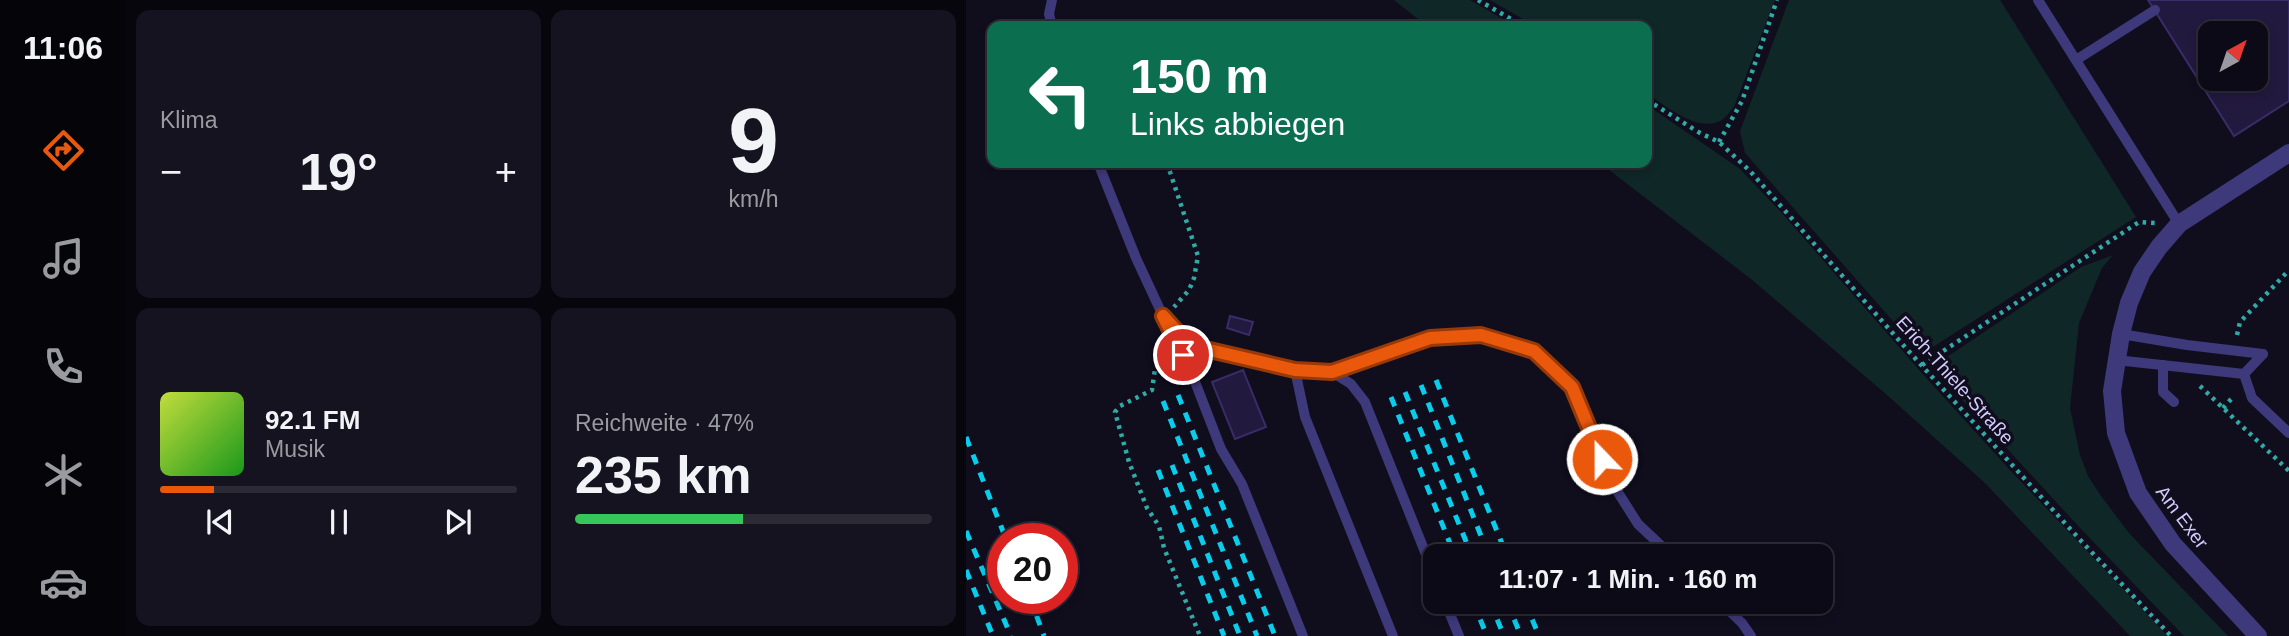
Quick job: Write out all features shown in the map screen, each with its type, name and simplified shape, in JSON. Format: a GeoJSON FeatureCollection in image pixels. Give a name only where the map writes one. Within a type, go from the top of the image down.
{"type":"FeatureCollection","features":[{"type":"Feature","properties":{"kind":"street","name":"Am Exer"},"geometry":{"type":"LineString","coordinates":[[2258,636],[2172,544],[2138,493],[2116,433],[2112,391],[2129,303],[2142,272],[2159,247],[2179,224],[2289,153]]}},
{"type":"Feature","properties":{"kind":"lane"},"geometry":{"type":"LineString","coordinates":[[1051,21],[1049,14],[1052,0]]}},
{"type":"Feature","properties":{"kind":"lane"},"geometry":{"type":"LineString","coordinates":[[2038,0],[2179,224]]}},
{"type":"Feature","properties":{"kind":"lane"},"geometry":{"type":"LineString","coordinates":[[2076,60],[2155,10]]}},
{"type":"Feature","properties":{"kind":"lane"},"geometry":{"type":"LineString","coordinates":[[1100,168],[1136,258],[1183,355],[1221,449],[1242,484],[1303,636]]}},
{"type":"Feature","properties":{"kind":"lane"},"geometry":{"type":"LineString","coordinates":[[1163,316],[1181,336],[1201,348],[1295,370],[1332,372],[1430,338],[1481,335],[1534,351],[1572,387],[1612,483],[1638,524],[1659,544]]}},
{"type":"Feature","properties":{"kind":"lane"},"geometry":{"type":"LineString","coordinates":[[2121,334],[2263,354],[2244,374]]}},
{"type":"Feature","properties":{"kind":"lane"},"geometry":{"type":"LineString","coordinates":[[2116,360],[2244,374]]}},
{"type":"Feature","properties":{"kind":"lane"},"geometry":{"type":"LineString","coordinates":[[2163,365],[2163,392],[2174,402]]}},
{"type":"Feature","properties":{"kind":"lane"},"geometry":{"type":"LineString","coordinates":[[1295,370],[1305,417],[1393,636]]}},
{"type":"Feature","properties":{"kind":"lane"},"geometry":{"type":"LineString","coordinates":[[1332,372],[1351,384],[1365,402],[1423,547]]}},
{"type":"Feature","properties":{"kind":"lane"},"geometry":{"type":"LineString","coordinates":[[2244,374],[2252,398],[2289,433]]}},
{"type":"Feature","properties":{"kind":"lane"},"geometry":{"type":"LineString","coordinates":[[1450,614],[1459,636]]}},
{"type":"Feature","properties":{"kind":"lane"},"geometry":{"type":"LineString","coordinates":[[1733,614],[1751,636]]}},
{"type":"Feature","properties":{"kind":"path"},"geometry":{"type":"LineString","coordinates":[[1478,0],[1514,21]]}},
{"type":"Feature","properties":{"kind":"path"},"geometry":{"type":"LineString","coordinates":[[1719,142],[1742,101],[1777,0]]}},
{"type":"Feature","properties":{"kind":"path","name":"Erich-Thiele-Straße"},"geometry":{"type":"LineString","coordinates":[[1652,103],[1719,142],[1751,171],[1922,365],[2171,636]]}},
{"type":"Feature","properties":{"kind":"path"},"geometry":{"type":"LineString","coordinates":[[1163,316],[1179,303],[1189,290],[1198,256],[1169,168]]}},
{"type":"Feature","properties":{"kind":"path"},"geometry":{"type":"LineString","coordinates":[[1922,365],[2139,222],[2179,224]]}},
{"type":"Feature","properties":{"kind":"path"},"geometry":{"type":"LineString","coordinates":[[2235,343],[2240,322],[2289,271]]}},
{"type":"Feature","properties":{"kind":"path"},"geometry":{"type":"LineString","coordinates":[[1183,355],[1155,369],[1152,390],[1120,406],[1115,412],[1129,462],[1147,508],[1159,526],[1164,548],[1200,636]]}},
{"type":"Feature","properties":{"kind":"path"},"geometry":{"type":"LineString","coordinates":[[2200,386],[2289,471]]}},
{"type":"Feature","properties":{"kind":"path"},"geometry":{"type":"LineString","coordinates":[[2223,408],[2233,397]]}},
{"type":"Feature","properties":{"kind":"green space"},"geometry":{"type":"Polygon","coordinates":[[[1394,0],[1470,0],[1506,21],[1421,21],[1394,0]]]}},
{"type":"Feature","properties":{"kind":"green space"},"geometry":{"type":"Polygon","coordinates":[[[1490,0],[1775,0],[1734,107],[1722,120],[1703,124],[1683,117],[1652,97],[1652,21],[1526,21],[1490,0]]]}},
{"type":"Feature","properties":{"kind":"green space"},"geometry":{"type":"Polygon","coordinates":[[[1789,0],[2000,0],[2136,217],[1922,354],[1745,153],[1740,131],[1789,0]]]}},
{"type":"Feature","properties":{"kind":"green space"},"geometry":{"type":"Polygon","coordinates":[[[1652,108],[1740,169],[2009,469],[2168,636],[2130,636],[1986,484],[1751,279],[1607,168],[1652,168],[1652,108]]]}},
{"type":"Feature","properties":{"kind":"green space"},"geometry":{"type":"Polygon","coordinates":[[[2113,255],[2102,268],[2079,323],[2070,408],[2080,455],[2088,476],[2129,533],[2228,636],[2184,636],[1932,367],[2081,267],[2113,255]]]}},
{"type":"Feature","properties":{"kind":"building"},"geometry":{"type":"Polygon","coordinates":[[[2148,0],[2289,0],[2289,101],[2234,136],[2206,91],[2268,91],[2268,21],[2198,21],[2198,79],[2148,0]]]}},
{"type":"Feature","properties":{"kind":"building"},"geometry":{"type":"Polygon","coordinates":[[[1230,316],[1253,322],[1249,335],[1227,328],[1230,316]]]}},
{"type":"Feature","properties":{"kind":"building"},"geometry":{"type":"Polygon","coordinates":[[[1243,370],[1266,427],[1235,439],[1212,382],[1243,370]]]}},
{"type":"Feature","properties":{"kind":"railway"},"geometry":{"type":"LineString","coordinates":[[1436,380],[1502,544]]}},
{"type":"Feature","properties":{"kind":"railway"},"geometry":{"type":"LineString","coordinates":[[1421,385],[1484,544]]}},
{"type":"Feature","properties":{"kind":"railway"},"geometry":{"type":"LineString","coordinates":[[1405,392],[1467,544]]}},
{"type":"Feature","properties":{"kind":"railway"},"geometry":{"type":"LineString","coordinates":[[1178,395],[1275,636]]}},
{"type":"Feature","properties":{"kind":"railway"},"geometry":{"type":"LineString","coordinates":[[1391,397],[1450,544]]}},
{"type":"Feature","properties":{"kind":"railway"},"geometry":{"type":"LineString","coordinates":[[1163,401],[1257,636]]}},
{"type":"Feature","properties":{"kind":"railway"},"geometry":{"type":"LineString","coordinates":[[966,437],[1000,523]]}},
{"type":"Feature","properties":{"kind":"railway"},"geometry":{"type":"LineString","coordinates":[[1172,465],[1240,636]]}},
{"type":"Feature","properties":{"kind":"railway"},"geometry":{"type":"LineString","coordinates":[[1158,470],[1224,636]]}},
{"type":"Feature","properties":{"kind":"railway"},"geometry":{"type":"LineString","coordinates":[[966,531],[1011,636]]}},
{"type":"Feature","properties":{"kind":"railway"},"geometry":{"type":"LineString","coordinates":[[966,570],[993,636]]}},
{"type":"Feature","properties":{"kind":"railway"},"geometry":{"type":"LineString","coordinates":[[1036,614],[1044,636]]}},
{"type":"Feature","properties":{"kind":"railway"},"geometry":{"type":"LineString","coordinates":[[1478,614],[1487,636]]}},
{"type":"Feature","properties":{"kind":"railway"},"geometry":{"type":"LineString","coordinates":[[1495,614],[1504,636]]}},
{"type":"Feature","properties":{"kind":"railway"},"geometry":{"type":"LineString","coordinates":[[1512,614],[1521,636]]}},
{"type":"Feature","properties":{"kind":"railway"},"geometry":{"type":"LineString","coordinates":[[1530,614],[1539,636]]}},
{"type":"Feature","properties":{"kind":"route"},"geometry":{"type":"LineString","coordinates":[[1183,355],[1163,316],[1181,336],[1201,348],[1295,370],[1332,372],[1430,338],[1481,335],[1534,351],[1572,387],[1602,459]]}}]}
